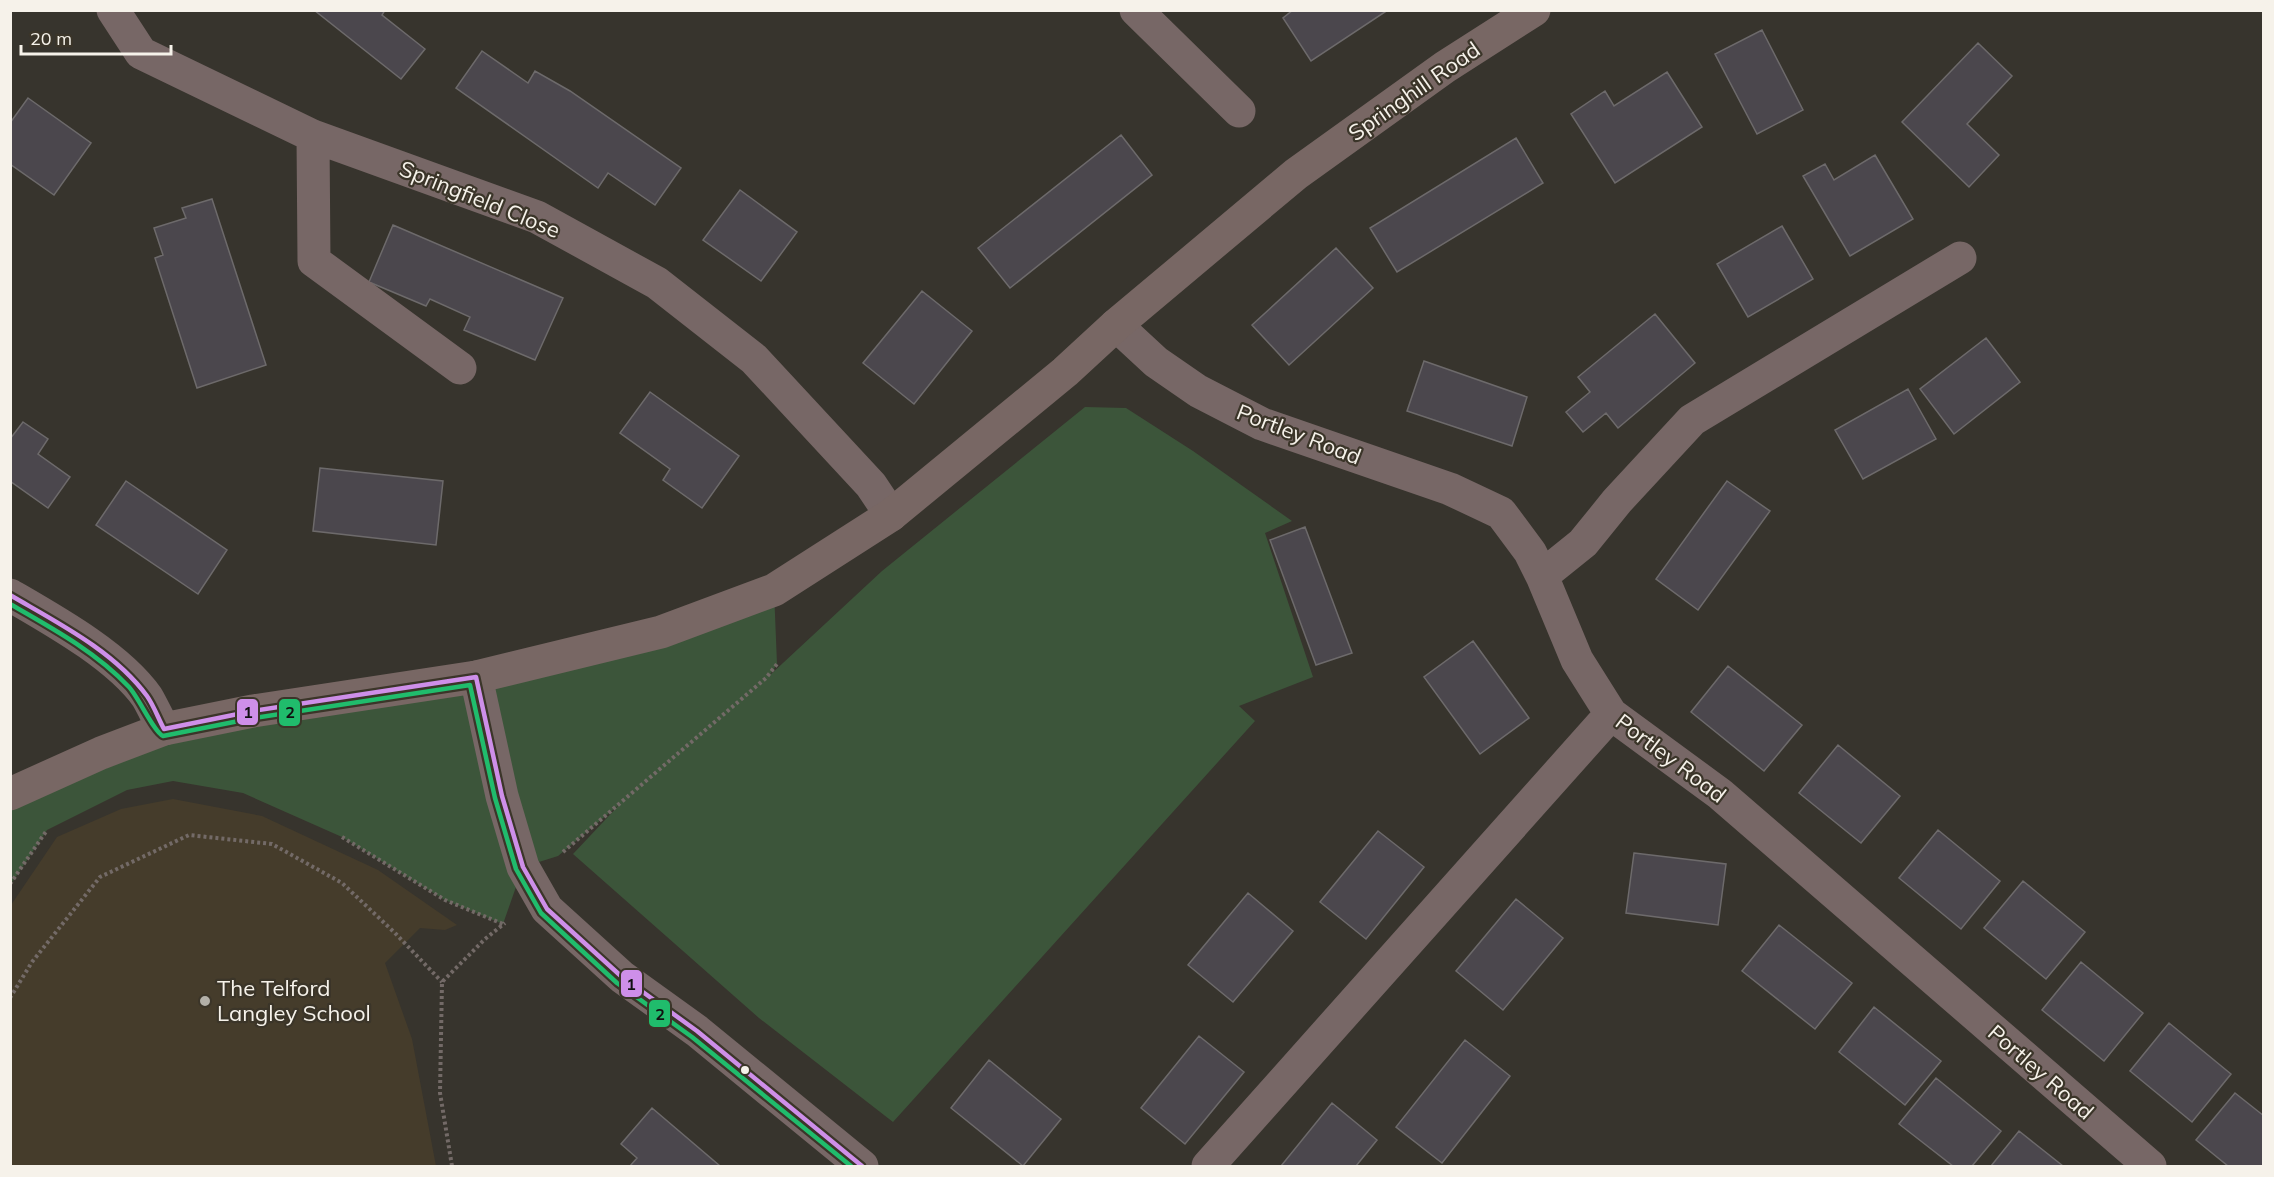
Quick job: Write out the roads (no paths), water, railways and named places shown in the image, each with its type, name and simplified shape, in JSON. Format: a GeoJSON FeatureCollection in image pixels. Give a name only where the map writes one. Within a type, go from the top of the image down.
{"type":"FeatureCollection","features":[{"type":"Feature","properties":{"kind":"main road","name":"Springhill Road"},"geometry":{"type":"LineString","coordinates":[[10,794],[100,753],[164,729],[253,711],[476,677],[661,632],[774,590],[891,515],[1065,372],[1116,325],[1296,174],[1445,67],[1534,10]]}},
{"type":"Feature","properties":{"kind":"street","name":"Springfield Close"},"geometry":{"type":"LineString","coordinates":[[113,10],[141,53],[313,136],[537,217],[657,283],[754,359],[870,485],[891,515]]}},
{"type":"Feature","properties":{"kind":"street"},"geometry":{"type":"LineString","coordinates":[[1136,10],[1239,111]]}},
{"type":"Feature","properties":{"kind":"street"},"geometry":{"type":"LineString","coordinates":[[313,136],[314,261],[460,368]]}},
{"type":"Feature","properties":{"kind":"street"},"geometry":{"type":"LineString","coordinates":[[1542,576],[1583,543],[1617,501],[1692,420],[1960,258]]}},
{"type":"Feature","properties":{"kind":"street","name":"Portley Road"},"geometry":{"type":"LineString","coordinates":[[1116,325],[1156,362],[1198,391],[1262,424],[1450,489],[1501,513],[1530,552],[1577,660],[1611,714],[1719,794],[2150,1167]]}},
{"type":"Feature","properties":{"kind":"street"},"geometry":{"type":"LineString","coordinates":[[10,595],[71,631],[118,668],[146,696],[164,729]]}},
{"type":"Feature","properties":{"kind":"street"},"geometry":{"type":"LineString","coordinates":[[476,677],[502,796],[524,867],[547,909],[622,977],[697,1031],[862,1167]]}},
{"type":"Feature","properties":{"kind":"street"},"geometry":{"type":"LineString","coordinates":[[1208,1167],[1611,714]]}},
{"type":"Feature","properties":{"kind":"place","name":"The Telford Langley School"},"geometry":{"type":"Point","coordinates":[205,1001]}}]}
